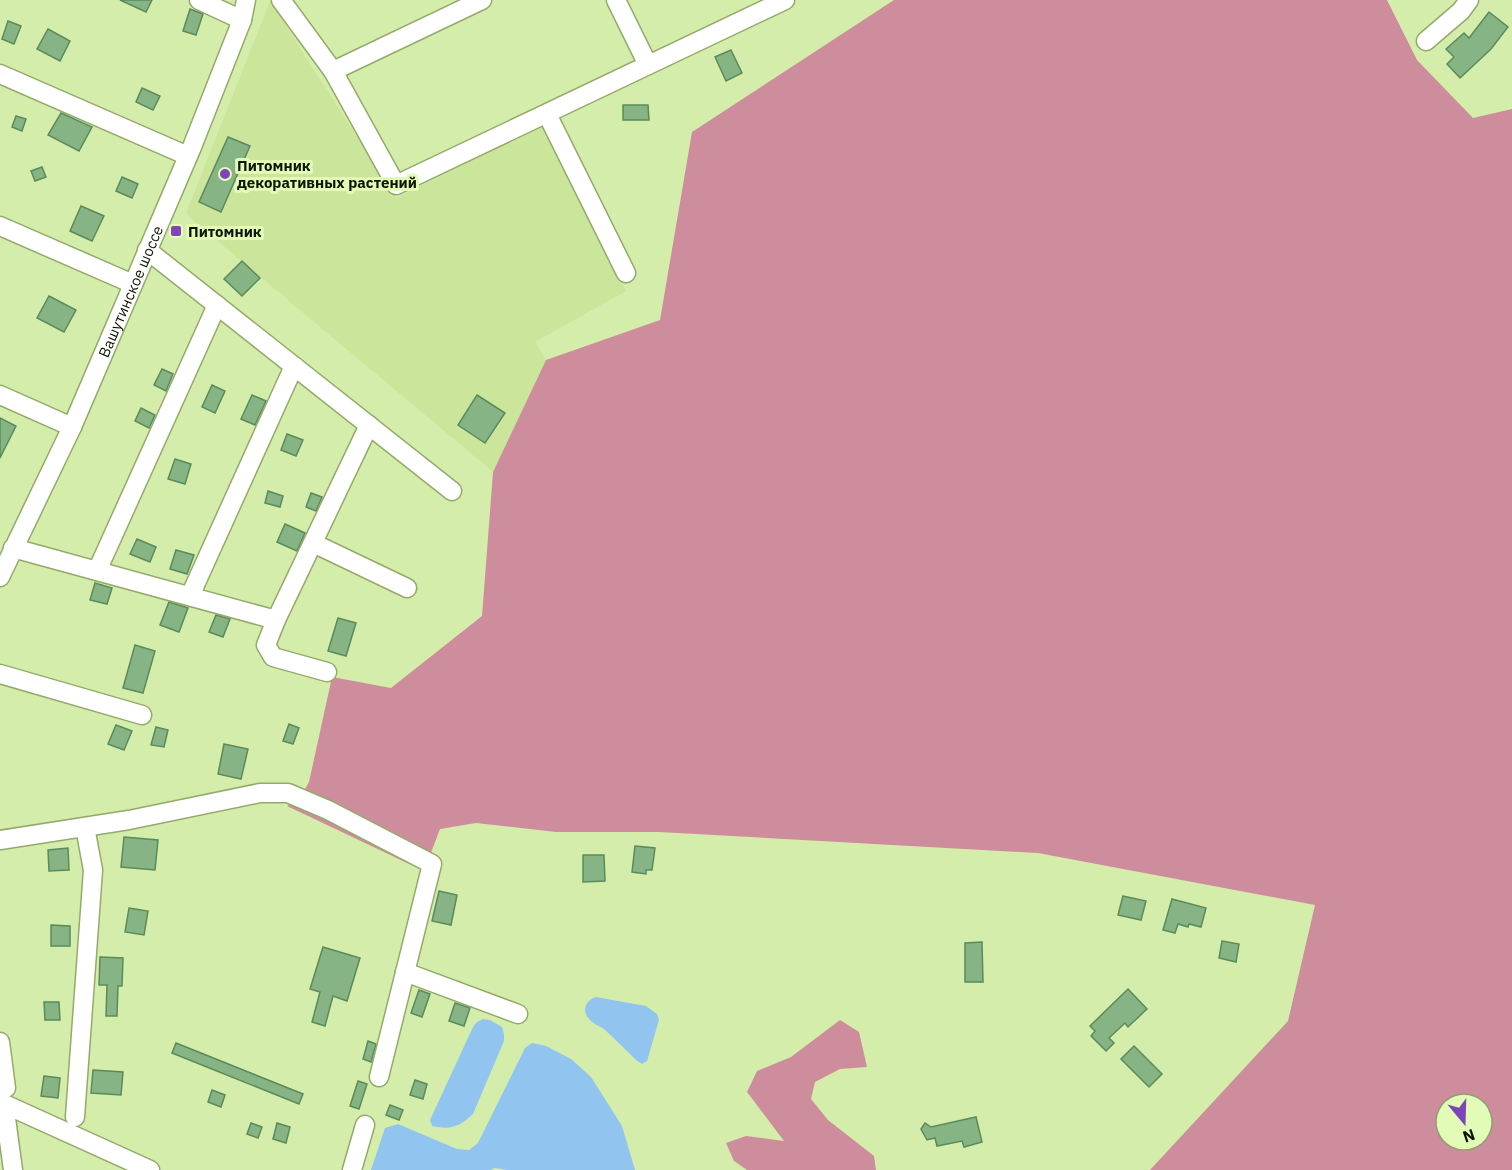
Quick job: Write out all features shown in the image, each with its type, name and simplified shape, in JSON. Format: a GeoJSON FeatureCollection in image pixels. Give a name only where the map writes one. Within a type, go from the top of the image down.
{"type":"FeatureCollection","features":[{"type":"Feature","properties":{"kind":"street"},"geometry":{"type":"LineString","coordinates":[[199,0],[242,20]]}},
{"type":"Feature","properties":{"kind":"street","name":"Вашутинское шоссе"},"geometry":{"type":"LineString","coordinates":[[0,578],[72,427],[189,156],[242,20],[246,0]]}},
{"type":"Feature","properties":{"kind":"street"},"geometry":{"type":"LineString","coordinates":[[281,0],[333,71],[396,185],[785,0]]}},
{"type":"Feature","properties":{"kind":"street"},"geometry":{"type":"LineString","coordinates":[[333,71],[482,0]]}},
{"type":"Feature","properties":{"kind":"street"},"geometry":{"type":"LineString","coordinates":[[616,0],[648,65]]}},
{"type":"Feature","properties":{"kind":"street"},"geometry":{"type":"LineString","coordinates":[[1426,41],[1461,11],[1469,0]]}},
{"type":"Feature","properties":{"kind":"street"},"geometry":{"type":"LineString","coordinates":[[0,74],[189,156]]}},
{"type":"Feature","properties":{"kind":"street"},"geometry":{"type":"LineString","coordinates":[[547,114],[626,273]]}},
{"type":"Feature","properties":{"kind":"street"},"geometry":{"type":"LineString","coordinates":[[0,226],[133,284]]}},
{"type":"Feature","properties":{"kind":"street"},"geometry":{"type":"LineString","coordinates":[[147,250],[452,490]]}},
{"type":"Feature","properties":{"kind":"street"},"geometry":{"type":"LineString","coordinates":[[97,571],[218,305]]}},
{"type":"Feature","properties":{"kind":"street"},"geometry":{"type":"LineString","coordinates":[[190,596],[294,366]]}},
{"type":"Feature","properties":{"kind":"street"},"geometry":{"type":"LineString","coordinates":[[0,395],[72,427]]}},
{"type":"Feature","properties":{"kind":"street"},"geometry":{"type":"LineString","coordinates":[[327,672],[273,657],[266,645],[369,425]]}},
{"type":"Feature","properties":{"kind":"street"},"geometry":{"type":"LineString","coordinates":[[313,543],[407,588]]}},
{"type":"Feature","properties":{"kind":"street"},"geometry":{"type":"LineString","coordinates":[[13,548],[276,620]]}},
{"type":"Feature","properties":{"kind":"street"},"geometry":{"type":"LineString","coordinates":[[0,674],[142,715]]}},
{"type":"Feature","properties":{"kind":"street"},"geometry":{"type":"LineString","coordinates":[[0,840],[129,820],[260,793],[288,792],[432,864],[379,1077]]}},
{"type":"Feature","properties":{"kind":"street"},"geometry":{"type":"LineString","coordinates":[[75,1117],[93,870],[85,827]]}},
{"type":"Feature","properties":{"kind":"street"},"geometry":{"type":"LineString","coordinates":[[405,972],[518,1014]]}},
{"type":"Feature","properties":{"kind":"street"},"geometry":{"type":"LineString","coordinates":[[0,1042],[3,1098],[13,1170]]}},
{"type":"Feature","properties":{"kind":"street"},"geometry":{"type":"LineString","coordinates":[[3,1098],[150,1170]]}},
{"type":"Feature","properties":{"kind":"street"},"geometry":{"type":"LineString","coordinates":[[352,1170],[365,1125]]}},
{"type":"Feature","properties":{"kind":"shaded area"},"geometry":{"type":"Polygon","coordinates":[[[894,0],[1387,0],[1417,60],[1473,118],[1512,109],[1512,1170],[1150,1170],[1288,1021],[1315,905],[1038,853],[659,832],[556,832],[476,823],[440,829],[424,871],[287,806],[300,798],[309,782],[332,677],[391,688],[482,616],[493,472],[546,360],[660,320],[692,132],[894,0]]]}},
{"type":"Feature","properties":{"kind":"shaded area"},"geometry":{"type":"Polygon","coordinates":[[[270,1],[396,198],[543,126],[626,291],[535,342],[546,360],[493,472],[186,213],[270,1]]]}},
{"type":"Feature","properties":{"kind":"shaded area"},"geometry":{"type":"Polygon","coordinates":[[[840,1020],[859,1032],[867,1067],[840,1069],[815,1082],[811,1099],[828,1120],[874,1156],[876,1170],[747,1170],[734,1161],[726,1143],[746,1136],[784,1141],[747,1092],[757,1071],[791,1057],[840,1020]]]}},
{"type":"Feature","properties":{"kind":"water"},"geometry":{"type":"Polygon","coordinates":[[[596,997],[646,1006],[657,1014],[659,1020],[647,1061],[642,1064],[636,1060],[605,1030],[589,1019],[585,1009],[590,1000],[596,997]]]}},
{"type":"Feature","properties":{"kind":"water"},"geometry":{"type":"Polygon","coordinates":[[[483,1019],[502,1027],[504,1041],[473,1114],[454,1126],[444,1128],[432,1126],[430,1120],[473,1027],[483,1019]]]}},
{"type":"Feature","properties":{"kind":"water"},"geometry":{"type":"Polygon","coordinates":[[[532,1043],[546,1046],[571,1059],[591,1077],[622,1126],[635,1170],[507,1170],[495,1168],[491,1170],[371,1170],[385,1128],[398,1124],[457,1149],[469,1150],[478,1143],[525,1048],[532,1043]]]}},
{"type":"Feature","properties":{"kind":"building"},"geometry":{"type":"Polygon","coordinates":[[[120,0],[152,0],[146,12],[120,0]]]}},
{"type":"Feature","properties":{"kind":"building"},"geometry":{"type":"Polygon","coordinates":[[[190,9],[203,14],[196,35],[183,31],[190,9]]]}},
{"type":"Feature","properties":{"kind":"building"},"geometry":{"type":"Polygon","coordinates":[[[1489,12],[1508,27],[1491,49],[1460,78],[1447,64],[1454,57],[1446,49],[1464,33],[1469,38],[1489,12]]]}},
{"type":"Feature","properties":{"kind":"building"},"geometry":{"type":"Polygon","coordinates":[[[8,21],[21,26],[14,44],[2,39],[8,21]]]}},
{"type":"Feature","properties":{"kind":"building"},"geometry":{"type":"Polygon","coordinates":[[[48,29],[70,41],[60,61],[37,49],[48,29]]]}},
{"type":"Feature","properties":{"kind":"building"},"geometry":{"type":"Polygon","coordinates":[[[731,50],[742,73],[726,81],[715,57],[731,50]]]}},
{"type":"Feature","properties":{"kind":"building"},"geometry":{"type":"Polygon","coordinates":[[[142,88],[160,96],[153,110],[136,102],[142,88]]]}},
{"type":"Feature","properties":{"kind":"building"},"geometry":{"type":"Polygon","coordinates":[[[623,105],[648,105],[649,120],[623,120],[623,105]]]}},
{"type":"Feature","properties":{"kind":"building"},"geometry":{"type":"Polygon","coordinates":[[[61,113],[92,127],[79,151],[48,135],[61,113]]]}},
{"type":"Feature","properties":{"kind":"building"},"geometry":{"type":"Polygon","coordinates":[[[16,116],[26,119],[22,131],[12,127],[16,116]]]}},
{"type":"Feature","properties":{"kind":"building","name":"Питомник декоративных растений"},"geometry":{"type":"Polygon","coordinates":[[[228,137],[250,146],[221,212],[199,202],[228,137]]]}},
{"type":"Feature","properties":{"kind":"building"},"geometry":{"type":"Polygon","coordinates":[[[42,167],[46,177],[35,181],[31,171],[42,167]]]}},
{"type":"Feature","properties":{"kind":"building"},"geometry":{"type":"Polygon","coordinates":[[[122,177],[138,184],[132,198],[116,191],[122,177]]]}},
{"type":"Feature","properties":{"kind":"building"},"geometry":{"type":"Polygon","coordinates":[[[81,206],[104,216],[92,241],[70,231],[81,206]]]}},
{"type":"Feature","properties":{"kind":"building"},"geometry":{"type":"Polygon","coordinates":[[[242,261],[260,278],[242,296],[224,279],[242,261]]]}},
{"type":"Feature","properties":{"kind":"building"},"geometry":{"type":"Polygon","coordinates":[[[49,296],[76,310],[64,332],[37,318],[49,296]]]}},
{"type":"Feature","properties":{"kind":"building"},"geometry":{"type":"Polygon","coordinates":[[[162,369],[173,374],[166,391],[154,385],[162,369]]]}},
{"type":"Feature","properties":{"kind":"building"},"geometry":{"type":"Polygon","coordinates":[[[212,385],[225,391],[215,413],[202,407],[212,385]]]}},
{"type":"Feature","properties":{"kind":"building"},"geometry":{"type":"Polygon","coordinates":[[[252,395],[266,401],[255,425],[241,419],[252,395]]]}},
{"type":"Feature","properties":{"kind":"building"},"geometry":{"type":"Polygon","coordinates":[[[477,395],[505,413],[485,443],[458,425],[477,395]]]}},
{"type":"Feature","properties":{"kind":"building"},"geometry":{"type":"Polygon","coordinates":[[[141,408],[155,415],[149,428],[135,421],[141,408]]]}},
{"type":"Feature","properties":{"kind":"building"},"geometry":{"type":"Polygon","coordinates":[[[0,418],[16,426],[0,458],[0,418]]]}},
{"type":"Feature","properties":{"kind":"building"},"geometry":{"type":"Polygon","coordinates":[[[287,434],[303,440],[296,456],[281,450],[287,434]]]}},
{"type":"Feature","properties":{"kind":"building"},"geometry":{"type":"Polygon","coordinates":[[[175,459],[191,464],[185,484],[168,479],[175,459]]]}},
{"type":"Feature","properties":{"kind":"building"},"geometry":{"type":"Polygon","coordinates":[[[268,491],[283,496],[280,507],[265,503],[268,491]]]}},
{"type":"Feature","properties":{"kind":"building"},"geometry":{"type":"Polygon","coordinates":[[[311,493],[322,497],[316,511],[306,507],[311,493]]]}},
{"type":"Feature","properties":{"kind":"building"},"geometry":{"type":"Polygon","coordinates":[[[285,524],[305,533],[297,551],[277,542],[285,524]]]}},
{"type":"Feature","properties":{"kind":"building"},"geometry":{"type":"Polygon","coordinates":[[[137,539],[156,547],[150,562],[130,554],[137,539]]]}},
{"type":"Feature","properties":{"kind":"building"},"geometry":{"type":"Polygon","coordinates":[[[176,550],[194,555],[187,574],[170,569],[176,550]]]}},
{"type":"Feature","properties":{"kind":"building"},"geometry":{"type":"Polygon","coordinates":[[[95,583],[112,588],[107,604],[90,600],[95,583]]]}},
{"type":"Feature","properties":{"kind":"building"},"geometry":{"type":"Polygon","coordinates":[[[169,602],[188,608],[179,632],[160,625],[169,602]]]}},
{"type":"Feature","properties":{"kind":"building"},"geometry":{"type":"Polygon","coordinates":[[[216,615],[230,619],[223,637],[209,632],[216,615]]]}},
{"type":"Feature","properties":{"kind":"building"},"geometry":{"type":"Polygon","coordinates":[[[338,618],[356,623],[346,656],[328,651],[338,618]]]}},
{"type":"Feature","properties":{"kind":"building"},"geometry":{"type":"Polygon","coordinates":[[[135,645],[155,651],[143,693],[123,688],[135,645]]]}},
{"type":"Feature","properties":{"kind":"building"},"geometry":{"type":"Polygon","coordinates":[[[289,724],[299,728],[293,744],[283,741],[289,724]]]}},
{"type":"Feature","properties":{"kind":"building"},"geometry":{"type":"Polygon","coordinates":[[[116,725],[132,731],[124,750],[108,744],[116,725]]]}},
{"type":"Feature","properties":{"kind":"building"},"geometry":{"type":"Polygon","coordinates":[[[156,727],[168,730],[164,747],[151,745],[156,727]]]}},
{"type":"Feature","properties":{"kind":"building"},"geometry":{"type":"Polygon","coordinates":[[[224,744],[248,749],[241,779],[218,774],[224,744]]]}},
{"type":"Feature","properties":{"kind":"building"},"geometry":{"type":"Polygon","coordinates":[[[124,837],[158,840],[155,870],[121,867],[124,837]]]}},
{"type":"Feature","properties":{"kind":"building"},"geometry":{"type":"Polygon","coordinates":[[[635,846],[655,848],[652,870],[646,870],[646,874],[632,872],[635,846]]]}},
{"type":"Feature","properties":{"kind":"building"},"geometry":{"type":"Polygon","coordinates":[[[68,848],[69,870],[49,871],[48,850],[68,848]]]}},
{"type":"Feature","properties":{"kind":"building"},"geometry":{"type":"Polygon","coordinates":[[[583,855],[604,855],[605,881],[583,882],[583,855]]]}},
{"type":"Feature","properties":{"kind":"building"},"geometry":{"type":"Polygon","coordinates":[[[439,891],[457,895],[451,925],[432,921],[439,891]]]}},
{"type":"Feature","properties":{"kind":"building"},"geometry":{"type":"Polygon","coordinates":[[[1123,896],[1146,901],[1141,920],[1118,915],[1123,896]]]}},
{"type":"Feature","properties":{"kind":"building"},"geometry":{"type":"Polygon","coordinates":[[[1172,899],[1206,908],[1201,927],[1178,924],[1175,933],[1163,930],[1172,899]]]}},
{"type":"Feature","properties":{"kind":"building"},"geometry":{"type":"Polygon","coordinates":[[[129,908],[148,911],[144,935],[125,932],[129,908]]]}},
{"type":"Feature","properties":{"kind":"building"},"geometry":{"type":"Polygon","coordinates":[[[51,925],[70,926],[70,946],[51,946],[51,925]]]}},
{"type":"Feature","properties":{"kind":"building"},"geometry":{"type":"Polygon","coordinates":[[[1222,941],[1239,944],[1236,962],[1219,958],[1222,941]]]}},
{"type":"Feature","properties":{"kind":"building"},"geometry":{"type":"Polygon","coordinates":[[[982,942],[983,982],[965,982],[965,943],[982,942]]]}},
{"type":"Feature","properties":{"kind":"building"},"geometry":{"type":"Polygon","coordinates":[[[323,947],[360,958],[347,1001],[333,996],[325,1026],[312,1022],[320,992],[310,989],[323,947]]]}},
{"type":"Feature","properties":{"kind":"building"},"geometry":{"type":"Polygon","coordinates":[[[100,957],[123,958],[122,986],[118,986],[117,1016],[106,1016],[107,985],[99,985],[100,957]]]}},
{"type":"Feature","properties":{"kind":"building"},"geometry":{"type":"Polygon","coordinates":[[[1128,989],[1147,1009],[1128,1027],[1125,1023],[1109,1038],[1114,1043],[1106,1051],[1091,1036],[1095,1031],[1090,1026],[1128,989]]]}},
{"type":"Feature","properties":{"kind":"building"},"geometry":{"type":"Polygon","coordinates":[[[419,990],[430,994],[422,1017],[411,1013],[419,990]]]}},
{"type":"Feature","properties":{"kind":"building"},"geometry":{"type":"Polygon","coordinates":[[[44,1002],[59,1002],[60,1020],[45,1020],[44,1002]]]}},
{"type":"Feature","properties":{"kind":"building"},"geometry":{"type":"Polygon","coordinates":[[[455,1003],[470,1008],[464,1026],[449,1021],[455,1003]]]}},
{"type":"Feature","properties":{"kind":"building"},"geometry":{"type":"Polygon","coordinates":[[[368,1041],[376,1044],[371,1062],[363,1059],[368,1041]]]}},
{"type":"Feature","properties":{"kind":"building"},"geometry":{"type":"Polygon","coordinates":[[[176,1043],[303,1094],[299,1104],[172,1053],[176,1043]]]}},
{"type":"Feature","properties":{"kind":"building"},"geometry":{"type":"Polygon","coordinates":[[[1134,1046],[1162,1074],[1149,1087],[1121,1059],[1134,1046]]]}},
{"type":"Feature","properties":{"kind":"building"},"geometry":{"type":"Polygon","coordinates":[[[93,1070],[123,1072],[121,1095],[91,1093],[93,1070]]]}},
{"type":"Feature","properties":{"kind":"building"},"geometry":{"type":"Polygon","coordinates":[[[44,1076],[60,1078],[58,1098],[41,1096],[44,1076]]]}},
{"type":"Feature","properties":{"kind":"building"},"geometry":{"type":"Polygon","coordinates":[[[415,1080],[427,1084],[423,1099],[410,1095],[415,1080]]]}},
{"type":"Feature","properties":{"kind":"building"},"geometry":{"type":"Polygon","coordinates":[[[358,1081],[367,1084],[359,1109],[350,1106],[358,1081]]]}},
{"type":"Feature","properties":{"kind":"building"},"geometry":{"type":"Polygon","coordinates":[[[212,1090],[225,1095],[221,1107],[208,1102],[212,1090]]]}},
{"type":"Feature","properties":{"kind":"building"},"geometry":{"type":"Polygon","coordinates":[[[390,1105],[403,1110],[399,1120],[386,1115],[390,1105]]]}},
{"type":"Feature","properties":{"kind":"building"},"geometry":{"type":"Polygon","coordinates":[[[976,1117],[982,1142],[964,1147],[962,1141],[937,1146],[935,1138],[927,1140],[921,1129],[925,1123],[931,1127],[976,1117]]]}},
{"type":"Feature","properties":{"kind":"building"},"geometry":{"type":"Polygon","coordinates":[[[251,1123],[262,1127],[258,1138],[247,1134],[251,1123]]]}},
{"type":"Feature","properties":{"kind":"building"},"geometry":{"type":"Polygon","coordinates":[[[277,1123],[290,1127],[286,1143],[273,1139],[277,1123]]]}},
{"type":"Feature","properties":{"kind":"place","name":"Питомник декоративных растений"},"geometry":{"type":"Point","coordinates":[225,174]}},
{"type":"Feature","properties":{"kind":"place","name":"Питомник"},"geometry":{"type":"Point","coordinates":[176,231]}}]}
